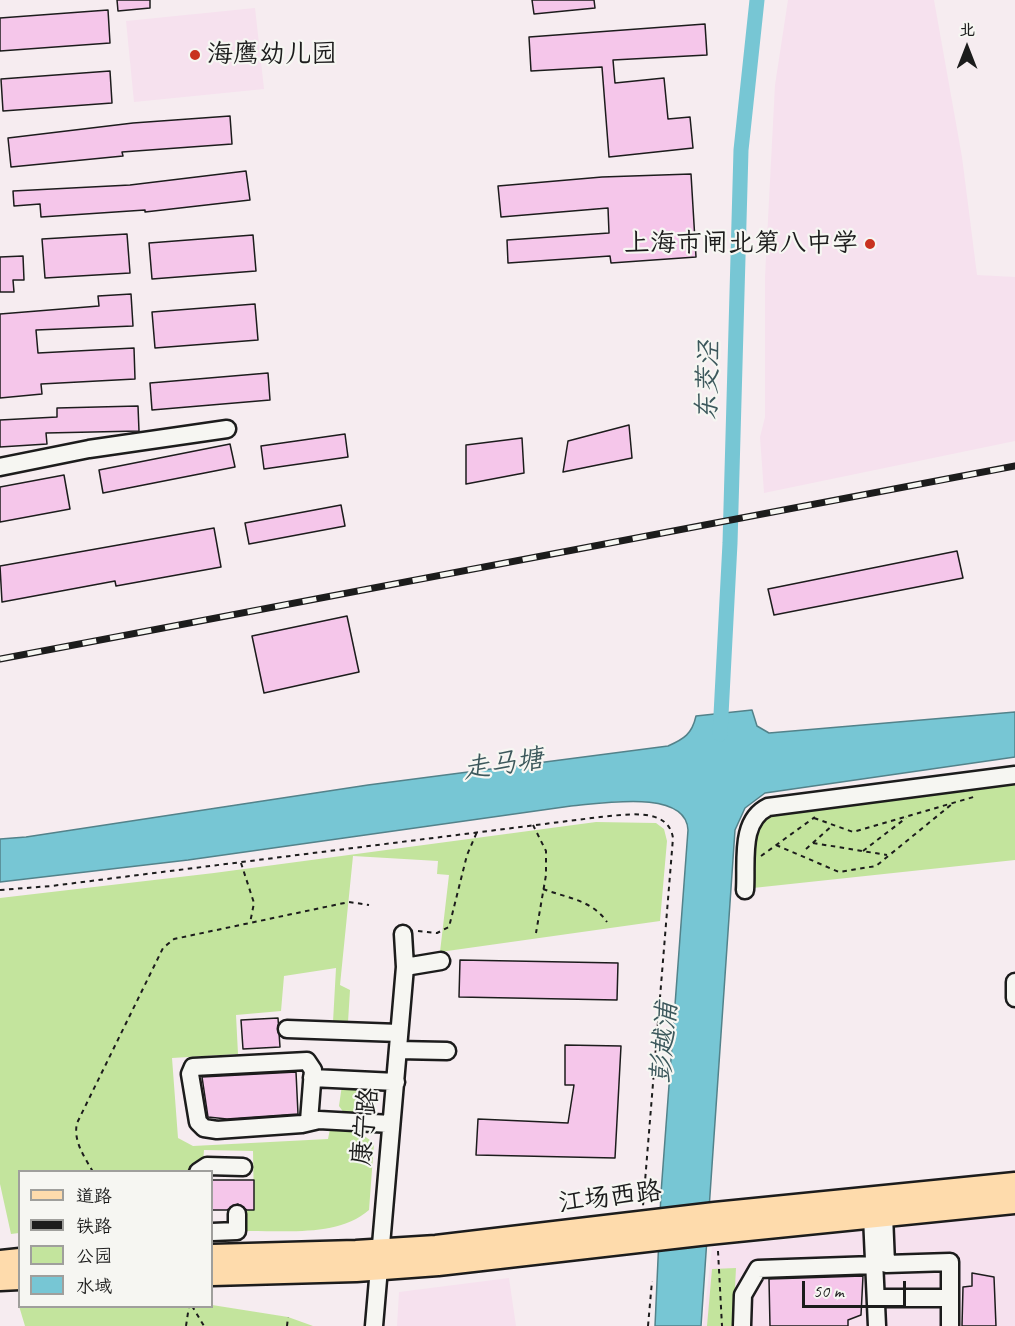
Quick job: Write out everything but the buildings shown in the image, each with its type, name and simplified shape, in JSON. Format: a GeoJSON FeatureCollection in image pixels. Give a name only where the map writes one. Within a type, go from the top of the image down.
{"type":"FeatureCollection","features":[{"type":"Feature","properties":{"kind":"main road","name":"江场西路"},"geometry":{"type":"LineString","coordinates":[[713,1226],[1015,1184]]}},
{"type":"Feature","properties":{"kind":"main road","name":"江场西路"},"geometry":{"type":"LineString","coordinates":[[213,1274],[379,1260],[632,1230],[878,1215],[1015,1202]]}},
{"type":"Feature","properties":{"kind":"main road","name":"江场西路"},"geometry":{"type":"LineString","coordinates":[[213,1256],[379,1260]]}},
{"type":"Feature","properties":{"kind":"main road"},"geometry":{"type":"LineString","coordinates":[[0,1262],[18,1260]]}},
{"type":"Feature","properties":{"kind":"main road"},"geometry":{"type":"LineString","coordinates":[[0,1280],[18,1278]]}},
{"type":"Feature","properties":{"kind":"street"},"geometry":{"type":"LineString","coordinates":[[0,467],[89,449],[227,429]]}},
{"type":"Feature","properties":{"kind":"street"},"geometry":{"type":"LineString","coordinates":[[745,890],[748,832],[753,818],[768,807],[1015,775]]}},
{"type":"Feature","properties":{"kind":"street","name":"康宁路"},"geometry":{"type":"LineString","coordinates":[[374,1326],[405,967],[404,934]]}},
{"type":"Feature","properties":{"kind":"street"},"geometry":{"type":"LineString","coordinates":[[405,967],[441,961]]}},
{"type":"Feature","properties":{"kind":"street"},"geometry":{"type":"LineString","coordinates":[[1015,982],[1015,998]]}},
{"type":"Feature","properties":{"kind":"street"},"geometry":{"type":"LineString","coordinates":[[287,1029],[398,1042],[447,1051]]}},
{"type":"Feature","properties":{"kind":"street"},"geometry":{"type":"LineString","coordinates":[[309,1121],[311,1065],[302,1059],[193,1067],[190,1074],[198,1122],[204,1128],[217,1130],[302,1124],[309,1121],[391,1124]]}},
{"type":"Feature","properties":{"kind":"street"},"geometry":{"type":"LineString","coordinates":[[312,1077],[396,1082]]}},
{"type":"Feature","properties":{"kind":"street"},"geometry":{"type":"LineString","coordinates":[[201,1170],[207,1166],[243,1167]]}},
{"type":"Feature","properties":{"kind":"street"},"geometry":{"type":"LineString","coordinates":[[213,1232],[237,1231],[237,1214]]}},
{"type":"Feature","properties":{"kind":"street"},"geometry":{"type":"LineString","coordinates":[[877,1326],[874,1265],[878,1215]]}},
{"type":"Feature","properties":{"kind":"street"},"geometry":{"type":"LineString","coordinates":[[878,1215],[886,1264],[950,1262],[950,1326]]}},
{"type":"Feature","properties":{"kind":"street"},"geometry":{"type":"LineString","coordinates":[[742,1326],[743,1295],[758,1269],[874,1265]]}},
{"type":"Feature","properties":{"kind":"street"},"geometry":{"type":"LineString","coordinates":[[876,1298],[950,1298]]}},
{"type":"Feature","properties":{"kind":"path"},"geometry":{"type":"LineString","coordinates":[[814,818],[853,832],[987,793]]}},
{"type":"Feature","properties":{"kind":"path"},"geometry":{"type":"LineString","coordinates":[[746,866],[842,797]]}},
{"type":"Feature","properties":{"kind":"path"},"geometry":{"type":"LineString","coordinates":[[776,845],[839,872],[876,866],[953,804]]}},
{"type":"Feature","properties":{"kind":"path"},"geometry":{"type":"LineString","coordinates":[[0,890],[241,863],[533,825],[632,815],[664,820],[671,828],[668,911],[632,1230]]}},
{"type":"Feature","properties":{"kind":"path"},"geometry":{"type":"LineString","coordinates":[[863,851],[908,816]]}},
{"type":"Feature","properties":{"kind":"path"},"geometry":{"type":"LineString","coordinates":[[533,825],[546,851],[536,933]]}},
{"type":"Feature","properties":{"kind":"path"},"geometry":{"type":"LineString","coordinates":[[806,849],[833,825]]}},
{"type":"Feature","properties":{"kind":"path"},"geometry":{"type":"LineString","coordinates":[[404,934],[414,931],[437,933],[449,927],[468,855],[477,832]]}},
{"type":"Feature","properties":{"kind":"path"},"geometry":{"type":"LineString","coordinates":[[813,843],[889,855]]}},
{"type":"Feature","properties":{"kind":"path"},"geometry":{"type":"LineString","coordinates":[[241,863],[254,903],[250,923]]}},
{"type":"Feature","properties":{"kind":"path"},"geometry":{"type":"LineString","coordinates":[[543,889],[588,903],[600,912],[607,922]]}},
{"type":"Feature","properties":{"kind":"path"},"geometry":{"type":"LineString","coordinates":[[92,1170],[78,1144],[75,1133],[77,1123],[163,948],[174,939],[349,902],[369,905]]}},
{"type":"Feature","properties":{"kind":"path"},"geometry":{"type":"LineString","coordinates":[[713,1226],[722,1326]]}},
{"type":"Feature","properties":{"kind":"path"},"geometry":{"type":"LineString","coordinates":[[648,1326],[652,1281]]}},
{"type":"Feature","properties":{"kind":"path"},"geometry":{"type":"LineString","coordinates":[[186,1326],[190,1308]]}},
{"type":"Feature","properties":{"kind":"path"},"geometry":{"type":"LineString","coordinates":[[192,1308],[204,1326]]}},
{"type":"Feature","properties":{"kind":"path"},"geometry":{"type":"LineString","coordinates":[[287,1326],[288,1317]]}},
{"type":"Feature","properties":{"kind":"shaded area","name":"上海市闸北第八中学"},"geometry":{"type":"Polygon","coordinates":[[[788,0],[934,0],[962,157],[977,275],[1015,277],[1015,441],[764,493],[760,437],[765,417],[765,277],[775,85],[788,0]]]}},
{"type":"Feature","properties":{"kind":"shaded area","name":"海鹰幼儿园"},"geometry":{"type":"Polygon","coordinates":[[[255,8],[264,89],[134,102],[126,21],[255,8]]]}},
{"type":"Feature","properties":{"kind":"shaded area"},"geometry":{"type":"Polygon","coordinates":[[[1015,1215],[1015,1326],[703,1326],[712,1247],[1015,1215]]]}},
{"type":"Feature","properties":{"kind":"shaded area"},"geometry":{"type":"Polygon","coordinates":[[[509,1278],[516,1326],[397,1326],[399,1292],[509,1278]]]}},
{"type":"Feature","properties":{"kind":"green space"},"geometry":{"type":"Polygon","coordinates":[[[1015,783],[1015,860],[753,888],[754,830],[767,816],[1015,783]]]}},
{"type":"Feature","properties":{"kind":"green space"},"geometry":{"type":"Polygon","coordinates":[[[596,822],[656,823],[664,829],[667,841],[660,921],[440,952],[449,875],[437,874],[438,861],[353,856],[340,985],[350,990],[348,1022],[333,1022],[336,968],[284,976],[281,1011],[236,1015],[238,1054],[172,1058],[178,1138],[193,1146],[328,1139],[330,1129],[356,1130],[374,1143],[369,1210],[356,1219],[325,1229],[308,1231],[241,1231],[241,1210],[254,1210],[253,1151],[204,1150],[203,1163],[191,1170],[18,1170],[18,1233],[11,1234],[0,1184],[0,898],[214,873],[596,822]]]}},
{"type":"Feature","properties":{"kind":"green space"},"geometry":{"type":"Polygon","coordinates":[[[342,1085],[373,1088],[377,1094],[375,1106],[368,1116],[344,1113],[339,1106],[342,1085]]]}},
{"type":"Feature","properties":{"kind":"green space"},"geometry":{"type":"Polygon","coordinates":[[[736,1268],[733,1326],[707,1326],[712,1269],[736,1268]]]}},
{"type":"Feature","properties":{"kind":"green space"},"geometry":{"type":"Polygon","coordinates":[[[213,1305],[288,1317],[313,1326],[25,1326],[20,1308],[213,1308],[213,1305]]]}},
{"type":"Feature","properties":{"kind":"water"},"geometry":{"type":"Polygon","coordinates":[[[752,710],[757,726],[769,733],[1015,712],[1015,757],[765,793],[745,808],[735,830],[701,1326],[655,1326],[661,1193],[688,830],[684,817],[673,808],[657,803],[639,802],[571,806],[188,860],[0,882],[0,839],[368,785],[668,746],[686,735],[696,716],[752,710]]]}},
{"type":"Feature","properties":{"kind":"waterway","name":"东茭泾"},"geometry":{"type":"LineString","coordinates":[[720,734],[730,543],[741,150],[757,0]]}},
{"type":"Feature","properties":{"kind":"railway"},"geometry":{"type":"LineString","coordinates":[[0,659],[1015,466]]}},
{"type":"Feature","properties":{"kind":"place","name":"海鹰幼儿园"},"geometry":{"type":"Point","coordinates":[195,55]}},
{"type":"Feature","properties":{"kind":"place","name":"上海市闸北第八中学"},"geometry":{"type":"Point","coordinates":[870,244]}},
{"type":"Feature","properties":{"kind":"water label","name":"走马塘"},"geometry":{"type":"Point","coordinates":[503,765]}},
{"type":"Feature","properties":{"kind":"water label","name":"彭越浦"},"geometry":{"type":"Point","coordinates":[665,1043]}}]}
